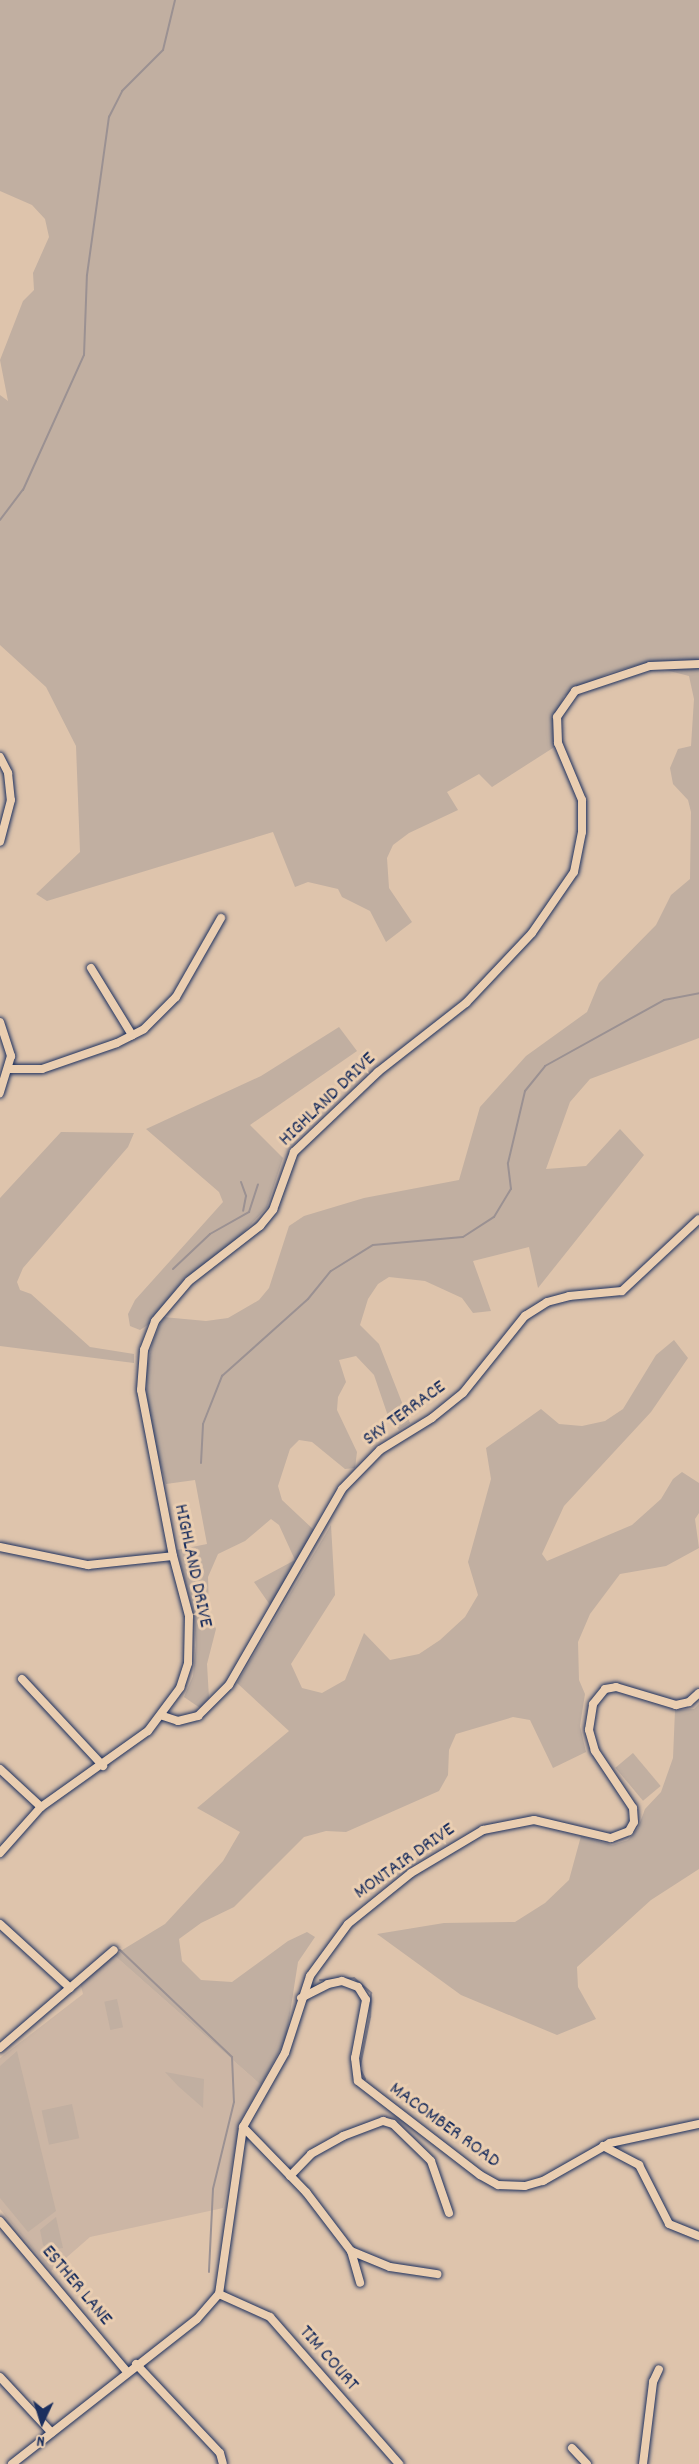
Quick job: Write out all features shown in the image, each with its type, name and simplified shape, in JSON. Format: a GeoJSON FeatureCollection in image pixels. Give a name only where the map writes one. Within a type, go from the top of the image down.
{"type":"FeatureCollection","features":[{"type":"Feature","properties":{"kind":"street","name":"HIGHLAND DRIVE"},"geometry":{"type":"LineString","coordinates":[[0,1853],[41,1807],[103,1766],[163,1716],[180,1688],[190,1642],[189,1616],[172,1556],[141,1390],[143,1357],[155,1321],[189,1281],[260,1226],[273,1210],[294,1152],[378,1072],[466,1003],[532,933],[574,872],[582,832],[582,800],[558,743],[557,717],[575,692],[650,666],[699,664]]}},
{"type":"Feature","properties":{"kind":"street"},"geometry":{"type":"LineString","coordinates":[[0,757],[11,791],[0,842]]}},
{"type":"Feature","properties":{"kind":"street"},"geometry":{"type":"LineString","coordinates":[[10,1069],[42,1069],[144,1029],[176,997],[221,918]]}},
{"type":"Feature","properties":{"kind":"street"},"geometry":{"type":"LineString","coordinates":[[91,968],[132,1035]]}},
{"type":"Feature","properties":{"kind":"street"},"geometry":{"type":"LineString","coordinates":[[0,1022],[9,1046],[10,1069],[0,1093]]}},
{"type":"Feature","properties":{"kind":"street","name":"SKY TERRACE"},"geometry":{"type":"LineString","coordinates":[[163,1716],[178,1721],[198,1716],[229,1685],[342,1489],[380,1450],[432,1418],[463,1394],[525,1316],[547,1302],[569,1296],[622,1291],[699,1218]]}},
{"type":"Feature","properties":{"kind":"street"},"geometry":{"type":"LineString","coordinates":[[0,1547],[88,1565],[172,1556]]}},
{"type":"Feature","properties":{"kind":"street"},"geometry":{"type":"LineString","coordinates":[[22,1679],[103,1766]]}},
{"type":"Feature","properties":{"kind":"street","name":"MONTAIR DRIVE"},"geometry":{"type":"LineString","coordinates":[[301,1998],[329,1945],[348,1924],[383,1894],[458,1842],[483,1830],[534,1820],[611,1838],[629,1831],[634,1822],[633,1808],[596,1751],[589,1730],[593,1704],[605,1689],[616,1687],[676,1705],[689,1701],[699,1693]]}},
{"type":"Feature","properties":{"kind":"street"},"geometry":{"type":"LineString","coordinates":[[0,1769],[41,1807]]}},
{"type":"Feature","properties":{"kind":"street"},"geometry":{"type":"LineString","coordinates":[[0,1924],[70,1988]]}},
{"type":"Feature","properties":{"kind":"street"},"geometry":{"type":"LineString","coordinates":[[0,2048],[114,1950]]}},
{"type":"Feature","properties":{"kind":"street","name":"MACOMBER ROAD"},"geometry":{"type":"LineString","coordinates":[[301,1998],[328,1983],[342,1982],[358,1987],[366,2000],[355,2058],[358,2081],[489,2181],[507,2186],[543,2181],[603,2146],[699,2124]]}},
{"type":"Feature","properties":{"kind":"street"},"geometry":{"type":"LineString","coordinates":[[12,2464],[136,2364],[197,2319],[219,2294],[243,2127],[285,2053],[301,1998]]}},
{"type":"Feature","properties":{"kind":"street"},"geometry":{"type":"LineString","coordinates":[[290,2176],[311,2154],[343,2136],[383,2121],[393,2124],[431,2161],[449,2213]]}},
{"type":"Feature","properties":{"kind":"street"},"geometry":{"type":"LineString","coordinates":[[243,2127],[290,2176],[351,2251],[360,2283]]}},
{"type":"Feature","properties":{"kind":"street"},"geometry":{"type":"LineString","coordinates":[[603,2146],[639,2165],[669,2224],[699,2236]]}},
{"type":"Feature","properties":{"kind":"street","name":"ESTHER LANE"},"geometry":{"type":"LineString","coordinates":[[0,2221],[127,2372]]}},
{"type":"Feature","properties":{"kind":"street"},"geometry":{"type":"LineString","coordinates":[[351,2251],[390,2267],[437,2274]]}},
{"type":"Feature","properties":{"kind":"street","name":"TIM COURT"},"geometry":{"type":"LineString","coordinates":[[219,2294],[270,2317],[399,2464]]}},
{"type":"Feature","properties":{"kind":"street"},"geometry":{"type":"LineString","coordinates":[[136,2364],[220,2453],[223,2464]]}},
{"type":"Feature","properties":{"kind":"street"},"geometry":{"type":"LineString","coordinates":[[642,2464],[653,2382],[658,2369]]}},
{"type":"Feature","properties":{"kind":"street"},"geometry":{"type":"LineString","coordinates":[[0,2378],[52,2433]]}},
{"type":"Feature","properties":{"kind":"street"},"geometry":{"type":"LineString","coordinates":[[572,2448],[587,2464]]}},
{"type":"Feature","properties":{"kind":"shaded area"},"geometry":{"type":"Polygon","coordinates":[[[0,0],[699,0],[699,1038],[590,1079],[570,1102],[546,1169],[586,1166],[620,1129],[644,1155],[538,1288],[529,1247],[473,1261],[491,1311],[473,1313],[462,1298],[425,1281],[389,1277],[378,1284],[368,1299],[360,1325],[379,1344],[410,1423],[399,1430],[388,1416],[374,1375],[356,1356],[339,1360],[346,1382],[338,1397],[337,1410],[357,1452],[355,1468],[345,1469],[312,1442],[299,1440],[290,1449],[278,1486],[282,1500],[315,1531],[291,1577],[270,1605],[254,1582],[295,1560],[279,1525],[271,1519],[245,1541],[218,1554],[208,1577],[209,1613],[216,1629],[207,1664],[209,1698],[200,1708],[184,1697],[193,1676],[196,1645],[194,1617],[177,1550],[207,1544],[195,1480],[166,1484],[152,1436],[147,1400],[146,1373],[152,1344],[163,1317],[206,1321],[228,1318],[259,1300],[269,1288],[289,1226],[304,1216],[364,1198],[459,1180],[480,1107],[526,1056],[587,1012],[599,983],[656,925],[671,895],[690,879],[691,812],[688,800],[673,784],[670,768],[678,749],[691,746],[694,699],[689,676],[642,664],[609,673],[564,696],[554,721],[556,746],[492,787],[479,774],[447,792],[458,810],[409,833],[393,845],[387,858],[389,888],[412,922],[386,942],[370,911],[342,897],[338,889],[308,882],[295,887],[273,832],[47,901],[36,894],[80,852],[76,746],[46,687],[0,645],[0,395],[8,401],[0,360],[23,301],[34,290],[33,273],[49,237],[45,219],[32,205],[0,191],[0,0]]]}},
{"type":"Feature","properties":{"kind":"shaded area"},"geometry":{"type":"Polygon","coordinates":[[[339,1027],[357,1051],[250,1125],[283,1158],[267,1207],[239,1237],[182,1281],[149,1324],[140,1330],[130,1326],[128,1314],[135,1300],[223,1202],[219,1192],[146,1129],[261,1076],[339,1027]]]}},
{"type":"Feature","properties":{"kind":"shaded area"},"geometry":{"type":"Polygon","coordinates":[[[61,1132],[134,1133],[128,1147],[23,1268],[17,1282],[20,1290],[31,1294],[90,1347],[134,1354],[134,1363],[0,1346],[0,1198],[61,1132]]]}},
{"type":"Feature","properties":{"kind":"shaded area"},"geometry":{"type":"Polygon","coordinates":[[[674,1340],[688,1358],[651,1412],[564,1506],[542,1554],[547,1561],[632,1525],[661,1499],[673,1479],[682,1472],[699,1483],[699,1513],[695,1519],[699,1548],[666,1566],[620,1574],[590,1614],[578,1642],[579,1680],[585,1694],[580,1726],[586,1752],[553,1768],[530,1720],[513,1717],[456,1734],[449,1750],[448,1775],[439,1791],[346,1832],[326,1831],[304,1837],[234,1907],[201,1923],[179,1939],[182,1961],[201,1980],[232,1982],[288,1941],[307,1932],[315,1937],[298,1962],[286,2039],[261,2085],[114,1955],[165,1924],[223,1861],[240,1832],[197,1808],[289,1731],[237,1683],[331,1525],[335,1595],[291,1664],[302,1688],[322,1693],[345,1680],[364,1633],[390,1660],[419,1654],[440,1640],[465,1617],[478,1595],[468,1562],[491,1479],[486,1448],[541,1409],[559,1424],[582,1426],[605,1421],[623,1409],[656,1355],[674,1340]]]}},
{"type":"Feature","properties":{"kind":"shaded area"},"geometry":{"type":"Polygon","coordinates":[[[699,1704],[699,1869],[651,1900],[577,1967],[578,1987],[596,2019],[557,2035],[461,1995],[377,1934],[444,1923],[515,1922],[545,1903],[569,1880],[581,1836],[612,1845],[628,1840],[638,1828],[645,1809],[661,1792],[673,1758],[675,1710],[694,1709],[699,1704]]]}},
{"type":"Feature","properties":{"kind":"shaded area"},"geometry":{"type":"Polygon","coordinates":[[[633,1753],[661,1786],[643,1801],[615,1768],[633,1753]]]}},
{"type":"Feature","properties":{"kind":"shaded area"},"geometry":{"type":"Polygon","coordinates":[[[114,1955],[261,2085],[241,2120],[223,2208],[90,2237],[51,2271],[0,2209],[0,2058],[83,1994],[80,1982],[114,1955]]]}},
{"type":"Feature","properties":{"kind":"shaded area"},"geometry":{"type":"Polygon","coordinates":[[[117,1999],[123,2027],[110,2030],[104,2002],[117,1999]]]}},
{"type":"Feature","properties":{"kind":"shaded area"},"geometry":{"type":"Polygon","coordinates":[[[17,2051],[56,2211],[28,2232],[0,2198],[0,2066],[17,2051]]]}},
{"type":"Feature","properties":{"kind":"shaded area"},"geometry":{"type":"Polygon","coordinates":[[[165,2072],[204,2079],[203,2108],[178,2086],[165,2072]]]}},
{"type":"Feature","properties":{"kind":"shaded area"},"geometry":{"type":"Polygon","coordinates":[[[72,2104],[79,2138],[49,2145],[42,2110],[72,2104]]]}},
{"type":"Feature","properties":{"kind":"shaded area"},"geometry":{"type":"Polygon","coordinates":[[[56,2217],[63,2248],[48,2250],[43,2245],[40,2230],[56,2217]]]}},
{"type":"Feature","properties":{"kind":"waterway"},"geometry":{"type":"LineString","coordinates":[[0,520],[23,490],[84,355],[87,275],[109,117],[122,91],[163,50],[175,0]]}},
{"type":"Feature","properties":{"kind":"waterway"},"geometry":{"type":"LineString","coordinates":[[201,1463],[203,1424],[222,1376],[308,1299],[331,1271],[373,1245],[463,1237],[494,1217],[511,1189],[508,1163],[525,1091],[545,1066],[664,1000],[699,993]]}},
{"type":"Feature","properties":{"kind":"waterway"},"geometry":{"type":"LineString","coordinates":[[241,1182],[246,1196],[243,1211]]}},
{"type":"Feature","properties":{"kind":"waterway"},"geometry":{"type":"LineString","coordinates":[[173,1269],[210,1234],[249,1212],[258,1184]]}},
{"type":"Feature","properties":{"kind":"waterway"},"geometry":{"type":"LineString","coordinates":[[120,1950],[232,2057],[234,2102],[213,2189],[209,2272]]}},
{"type":"Feature","properties":{"kind":"waterway"},"geometry":{"type":"LineString","coordinates":[[320,1980],[354,1978],[371,1993],[370,2017],[360,2066]]}},
{"type":"Feature","properties":{"kind":"waterway"},"geometry":{"type":"LineString","coordinates":[[361,2071],[365,2079]]}}]}
